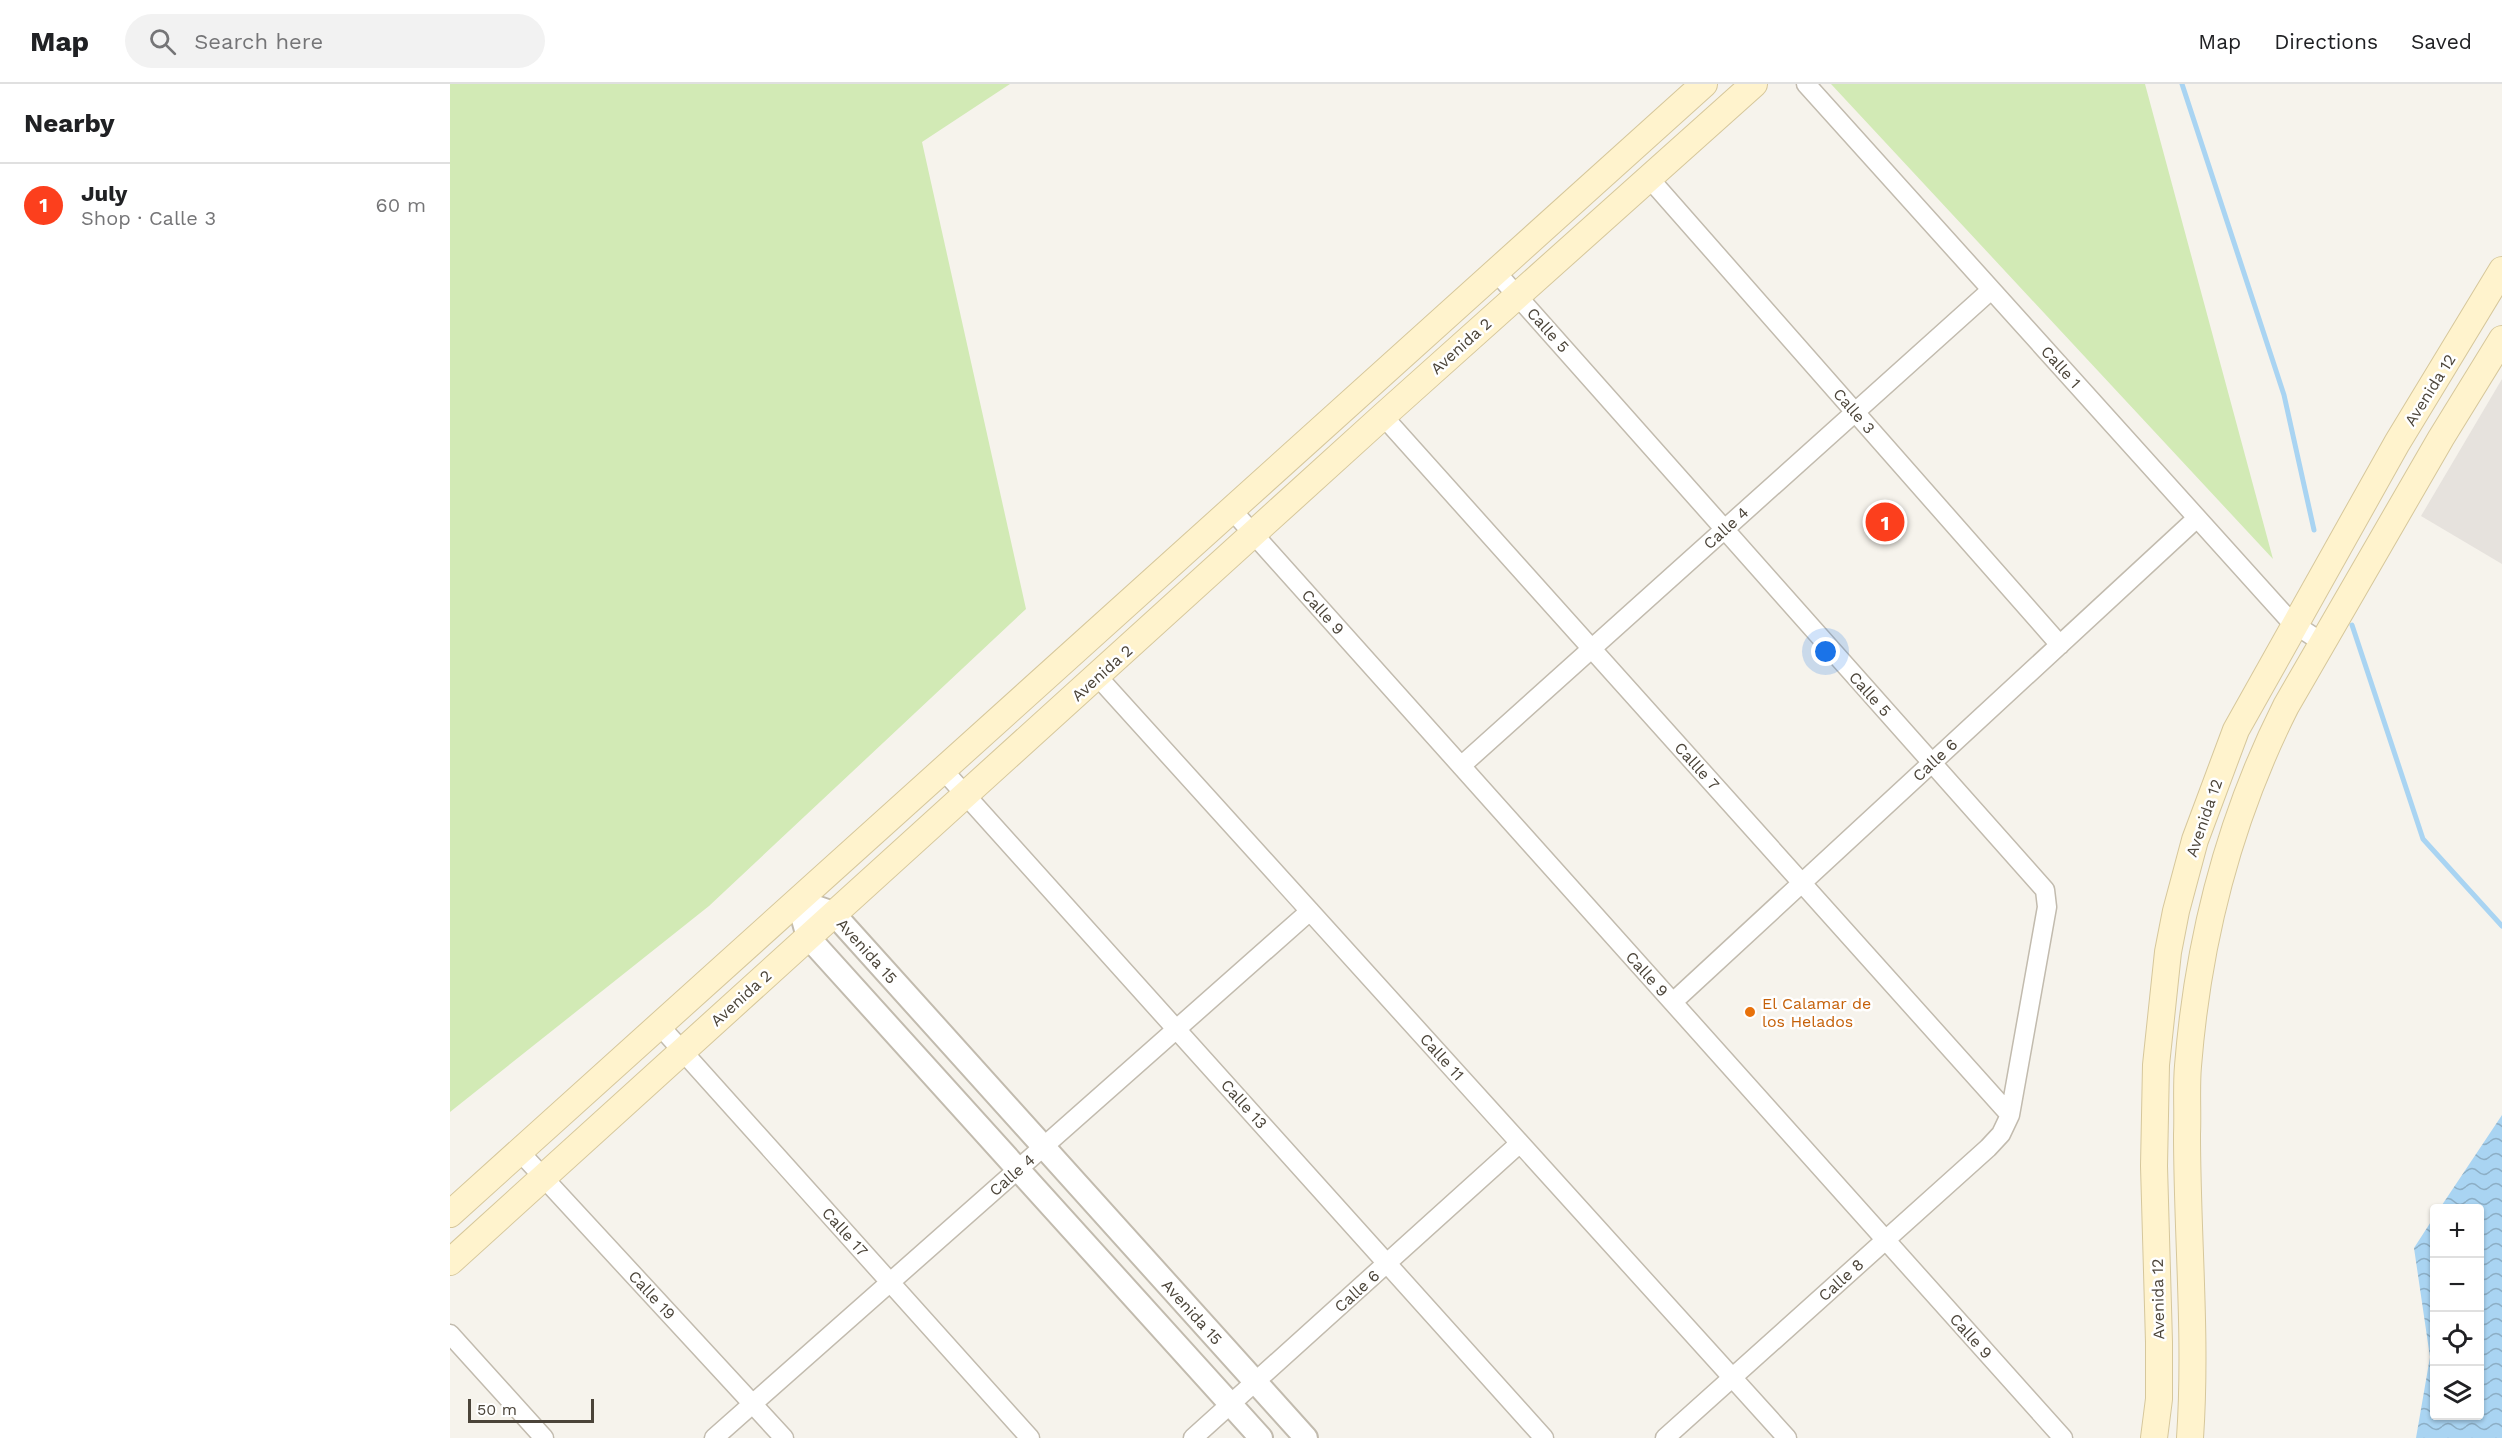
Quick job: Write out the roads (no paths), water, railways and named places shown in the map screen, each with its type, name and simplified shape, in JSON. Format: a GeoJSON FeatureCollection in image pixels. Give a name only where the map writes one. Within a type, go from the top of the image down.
{"type":"FeatureCollection","features":[{"type":"Feature","properties":{"kind":"main road","name":"Avenida 2"},"geometry":{"type":"LineString","coordinates":[[450,1214],[1704,84]]}},
{"type":"Feature","properties":{"kind":"main road","name":"Avenida 2"},"geometry":{"type":"LineString","coordinates":[[450,1262],[833,913],[1098,677],[1383,416],[1754,84]]}},
{"type":"Feature","properties":{"kind":"main road","name":"Avenida 12"},"geometry":{"type":"LineString","coordinates":[[2154,1438],[2158,1400],[2159,1342],[2154,1166],[2156,1065],[2168,952],[2176,911],[2195,840],[2236,730],[2397,443],[2502,270]]}},
{"type":"Feature","properties":{"kind":"main road","name":"Avenida 12"},"geometry":{"type":"LineString","coordinates":[[2190,1438],[2193,1371],[2187,1196],[2188,1068],[2203,951],[2214,898],[2238,818],[2264,750],[2323,642],[2441,438],[2502,339]]}},
{"type":"Feature","properties":{"kind":"street","name":"Calle 1"},"geometry":{"type":"LineString","coordinates":[[1806,84],[2295,624],[2323,642]]}},
{"type":"Feature","properties":{"kind":"street","name":"Calle 3"},"geometry":{"type":"LineString","coordinates":[[1649,178],[2060,645]]}},
{"type":"Feature","properties":{"kind":"street","name":"Calle 5"},"geometry":{"type":"LineString","coordinates":[[1496,272],[2045,890],[2047,907],[2010,1115]]}},
{"type":"Feature","properties":{"kind":"street","name":"Calle 4"},"geometry":{"type":"LineString","coordinates":[[1461,766],[1991,290]]}},
{"type":"Feature","properties":{"kind":"street","name":"Callle 7"},"geometry":{"type":"LineString","coordinates":[[1383,416],[2010,1115]]}},
{"type":"Feature","properties":{"kind":"street","name":"Calle 9"},"geometry":{"type":"LineString","coordinates":[[1231,509],[2063,1438]]}},
{"type":"Feature","properties":{"kind":"street","name":"Calle 6"},"geometry":{"type":"LineString","coordinates":[[1673,1002],[2197,518]]}},
{"type":"Feature","properties":{"kind":"street","name":"Calle 11"},"geometry":{"type":"LineString","coordinates":[[1098,677],[1787,1438]]}},
{"type":"Feature","properties":{"kind":"street","name":"Calle 13"},"geometry":{"type":"LineString","coordinates":[[944,771],[1544,1438]]}},
{"type":"Feature","properties":{"kind":"street","name":"Avenida 15"},"geometry":{"type":"LineString","coordinates":[[798,901],[833,913],[1306,1438]]}},
{"type":"Feature","properties":{"kind":"street","name":"Avenida 15"},"geometry":{"type":"LineString","coordinates":[[798,901],[808,937],[1261,1438]]}},
{"type":"Feature","properties":{"kind":"street","name":"Calle 4"},"geometry":{"type":"LineString","coordinates":[[714,1438],[1310,911]]}},
{"type":"Feature","properties":{"kind":"street","name":"Calle 17"},"geometry":{"type":"LineString","coordinates":[[659,1025],[1030,1438]]}},
{"type":"Feature","properties":{"kind":"street","name":"Calle 8"},"geometry":{"type":"LineString","coordinates":[[1665,1438],[1988,1148],[2001,1134],[2010,1115]]}},
{"type":"Feature","properties":{"kind":"street","name":"Calle 6"},"geometry":{"type":"LineString","coordinates":[[1193,1438],[1520,1143]]}},
{"type":"Feature","properties":{"kind":"street","name":"Calle 19"},"geometry":{"type":"LineString","coordinates":[[519,1151],[784,1438]]}},
{"type":"Feature","properties":{"kind":"street"},"geometry":{"type":"LineString","coordinates":[[450,1334],[544,1438]]}},
{"type":"Feature","properties":{"kind":"water"},"geometry":{"type":"Polygon","coordinates":[[[2502,1115],[2502,1438],[2416,1438],[2430,1357],[2430,1420],[2484,1420],[2484,1204],[2443,1204],[2502,1115]]]}},
{"type":"Feature","properties":{"kind":"water"},"geometry":{"type":"Polygon","coordinates":[[[2430,1223],[2430,1357],[2414,1248],[2430,1223]]]}},
{"type":"Feature","properties":{"kind":"waterway"},"geometry":{"type":"LineString","coordinates":[[2182,84],[2284,395],[2314,530]]}},
{"type":"Feature","properties":{"kind":"waterway"},"geometry":{"type":"LineString","coordinates":[[2352,625],[2423,839],[2502,926]]}},
{"type":"Feature","properties":{"kind":"place","name":"July"},"geometry":{"type":"Point","coordinates":[1885,522]}},
{"type":"Feature","properties":{"kind":"place","name":"El Calamar de los Helados"},"geometry":{"type":"Point","coordinates":[1750,1012]}}]}
